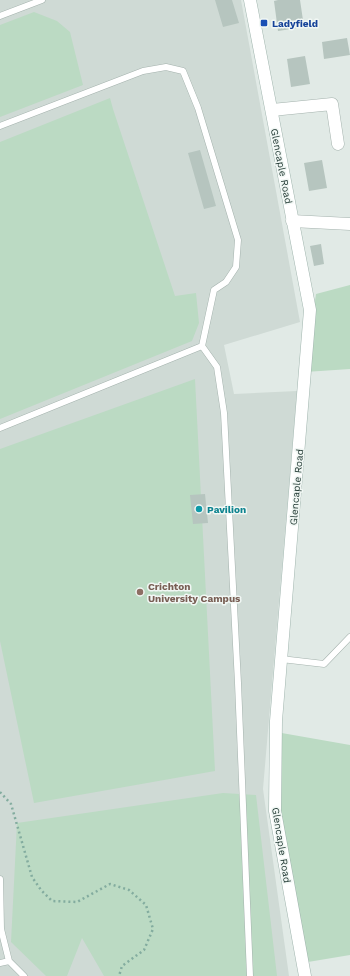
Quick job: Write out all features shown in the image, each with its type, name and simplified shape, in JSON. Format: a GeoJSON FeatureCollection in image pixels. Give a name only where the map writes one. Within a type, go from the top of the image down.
{"type":"FeatureCollection","features":[{"type":"Feature","properties":{"kind":"main road","name":"Glencaple Road"},"geometry":{"type":"LineString","coordinates":[[250,0],[310,310],[276,721],[275,811],[305,976]]}},
{"type":"Feature","properties":{"kind":"main road"},"geometry":{"type":"LineString","coordinates":[[272,110],[332,104],[338,144]]}},
{"type":"Feature","properties":{"kind":"main road"},"geometry":{"type":"LineString","coordinates":[[292,221],[350,224]]}},
{"type":"Feature","properties":{"kind":"lane"},"geometry":{"type":"LineString","coordinates":[[0,16],[42,0]]}},
{"type":"Feature","properties":{"kind":"lane"},"geometry":{"type":"LineString","coordinates":[[0,126],[142,71],[166,66],[183,71],[198,108],[238,240],[236,267],[226,282],[214,290],[202,346],[217,367],[224,413],[238,683],[250,976]]}},
{"type":"Feature","properties":{"kind":"lane"},"geometry":{"type":"LineString","coordinates":[[0,428],[202,346]]}},
{"type":"Feature","properties":{"kind":"lane"},"geometry":{"type":"LineString","coordinates":[[281,660],[324,664],[350,638]]}},
{"type":"Feature","properties":{"kind":"lane"},"geometry":{"type":"LineString","coordinates":[[0,879],[1,929],[9,960],[24,976]]}},
{"type":"Feature","properties":{"kind":"lane"},"geometry":{"type":"LineString","coordinates":[[0,963],[9,960]]}},
{"type":"Feature","properties":{"kind":"path"},"geometry":{"type":"LineString","coordinates":[[0,792],[11,804],[32,877],[41,890],[52,901],[77,902],[110,884],[129,890],[146,905],[152,929],[144,950],[122,966],[119,976]]}},
{"type":"Feature","properties":{"kind":"shaded area","name":"Crichton University Campus"},"geometry":{"type":"Polygon","coordinates":[[[0,0],[241,0],[300,322],[224,345],[234,394],[297,391],[263,789],[289,976],[0,976],[0,0]]]}},
{"type":"Feature","properties":{"kind":"green space"},"geometry":{"type":"Polygon","coordinates":[[[34,12],[57,21],[70,32],[83,85],[0,117],[0,25],[34,12]]]}},
{"type":"Feature","properties":{"kind":"green space"},"geometry":{"type":"Polygon","coordinates":[[[110,98],[175,296],[196,293],[199,323],[192,341],[0,419],[0,142],[110,98]]]}},
{"type":"Feature","properties":{"kind":"green space"},"geometry":{"type":"Polygon","coordinates":[[[350,285],[350,369],[305,372],[316,294],[350,285]]]}},
{"type":"Feature","properties":{"kind":"green space"},"geometry":{"type":"Polygon","coordinates":[[[195,379],[215,771],[34,803],[0,641],[0,449],[195,379]]]}},
{"type":"Feature","properties":{"kind":"green space"},"geometry":{"type":"Polygon","coordinates":[[[276,732],[350,745],[350,955],[302,963],[275,811],[276,732]]]}},
{"type":"Feature","properties":{"kind":"green space"},"geometry":{"type":"Polygon","coordinates":[[[223,793],[256,795],[277,976],[104,976],[82,938],[67,976],[46,976],[11,942],[17,823],[223,793]]]}},
{"type":"Feature","properties":{"kind":"building"},"geometry":{"type":"Polygon","coordinates":[[[215,0],[232,0],[239,23],[223,27],[215,0]]]}},
{"type":"Feature","properties":{"kind":"building"},"geometry":{"type":"Polygon","coordinates":[[[300,0],[304,27],[278,31],[274,1],[300,0]]]}},
{"type":"Feature","properties":{"kind":"building"},"geometry":{"type":"Polygon","coordinates":[[[347,38],[350,55],[324,59],[322,42],[347,38]]]}},
{"type":"Feature","properties":{"kind":"building"},"geometry":{"type":"Polygon","coordinates":[[[305,56],[310,84],[291,87],[287,59],[305,56]]]}},
{"type":"Feature","properties":{"kind":"building"},"geometry":{"type":"Polygon","coordinates":[[[200,150],[216,206],[204,209],[188,153],[200,150]]]}},
{"type":"Feature","properties":{"kind":"building"},"geometry":{"type":"Polygon","coordinates":[[[322,160],[327,188],[309,191],[304,163],[322,160]]]}},
{"type":"Feature","properties":{"kind":"building"},"geometry":{"type":"Polygon","coordinates":[[[321,244],[324,264],[314,266],[310,246],[321,244]]]}},
{"type":"Feature","properties":{"kind":"building","name":"Pavilion"},"geometry":{"type":"Polygon","coordinates":[[[205,494],[208,523],[193,524],[190,495],[205,494]]]}},
{"type":"Feature","properties":{"kind":"place","name":"Ladyfield"},"geometry":{"type":"Point","coordinates":[264,23]}},
{"type":"Feature","properties":{"kind":"place","name":"Pavilion"},"geometry":{"type":"Point","coordinates":[199,509]}},
{"type":"Feature","properties":{"kind":"place","name":"Crichton University Campus"},"geometry":{"type":"Point","coordinates":[140,592]}}]}
